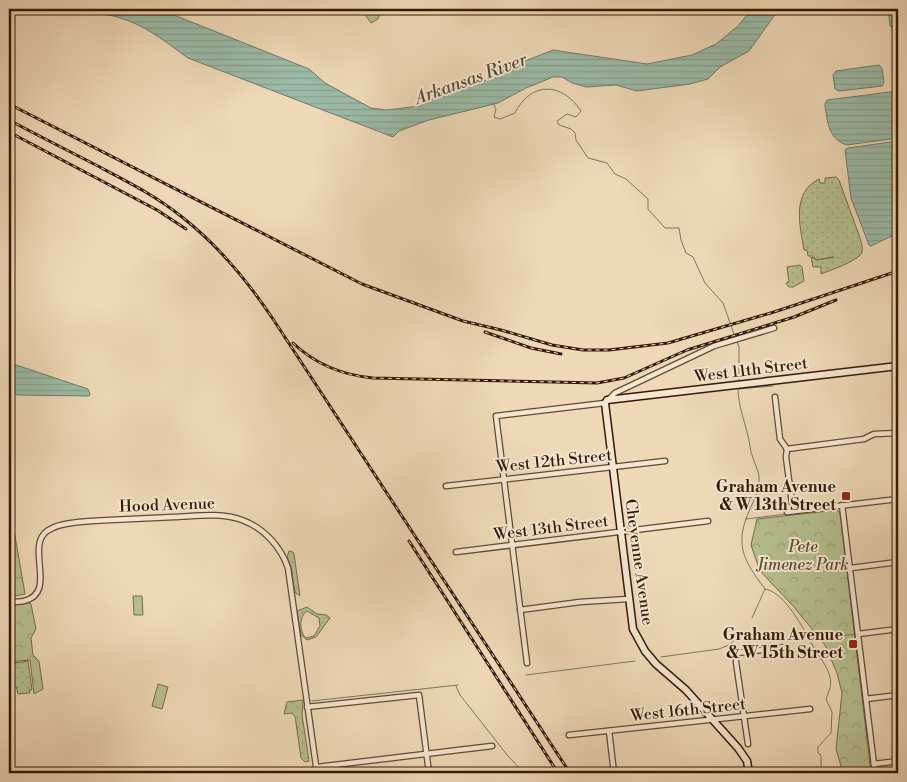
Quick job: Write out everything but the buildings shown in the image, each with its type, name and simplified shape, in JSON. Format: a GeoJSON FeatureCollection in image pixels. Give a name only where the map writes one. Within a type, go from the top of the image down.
{"type":"FeatureCollection","features":[{"type":"Feature","properties":{"kind":"street"},"geometry":{"type":"LineString","coordinates":[[606,402],[615,393],[714,346],[774,328]]}},
{"type":"Feature","properties":{"kind":"street","name":"West 11th Street"},"geometry":{"type":"LineString","coordinates":[[504,478],[496,416],[898,366]]}},
{"type":"Feature","properties":{"kind":"street"},"geometry":{"type":"LineString","coordinates":[[775,397],[780,439],[788,449]]}},
{"type":"Feature","properties":{"kind":"street","name":"Cheyenne Avenue"},"geometry":{"type":"LineString","coordinates":[[606,402],[612,467],[633,629],[645,651],[656,664],[686,690],[744,756],[749,773]]}},
{"type":"Feature","properties":{"kind":"street"},"geometry":{"type":"LineString","coordinates":[[788,449],[864,439],[874,434],[898,433]]}},
{"type":"Feature","properties":{"kind":"street"},"geometry":{"type":"LineString","coordinates":[[788,449],[786,457],[793,511]]}},
{"type":"Feature","properties":{"kind":"street","name":"West 12th Street"},"geometry":{"type":"LineString","coordinates":[[446,486],[665,461]]}},
{"type":"Feature","properties":{"kind":"street"},"geometry":{"type":"LineString","coordinates":[[504,478],[527,663]]}},
{"type":"Feature","properties":{"kind":"street"},"geometry":{"type":"LineString","coordinates":[[787,512],[898,499]]}},
{"type":"Feature","properties":{"kind":"street"},"geometry":{"type":"LineString","coordinates":[[842,505],[875,773]]}},
{"type":"Feature","properties":{"kind":"street","name":"Hood Avenue"},"geometry":{"type":"LineString","coordinates":[[9,602],[24,601],[35,593],[40,582],[39,552],[41,538],[48,530],[60,525],[125,519],[214,515],[242,520],[266,534],[277,546],[288,568],[318,773]]}},
{"type":"Feature","properties":{"kind":"street","name":"West 13th Street"},"geometry":{"type":"LineString","coordinates":[[456,552],[708,521]]}},
{"type":"Feature","properties":{"kind":"street"},"geometry":{"type":"LineString","coordinates":[[851,568],[898,562]]}},
{"type":"Feature","properties":{"kind":"street"},"geometry":{"type":"LineString","coordinates":[[520,610],[628,599]]}},
{"type":"Feature","properties":{"kind":"street"},"geometry":{"type":"LineString","coordinates":[[858,634],[898,629]]}},
{"type":"Feature","properties":{"kind":"street"},"geometry":{"type":"LineString","coordinates":[[748,744],[736,662],[737,653],[787,647]]}},
{"type":"Feature","properties":{"kind":"street"},"geometry":{"type":"LineString","coordinates":[[307,707],[419,695],[429,773]]}},
{"type":"Feature","properties":{"kind":"street"},"geometry":{"type":"LineString","coordinates":[[866,699],[898,695]]}},
{"type":"Feature","properties":{"kind":"street","name":"West 16th Street"},"geometry":{"type":"LineString","coordinates":[[569,735],[713,721],[810,709]]}},
{"type":"Feature","properties":{"kind":"street"},"geometry":{"type":"LineString","coordinates":[[609,731],[614,773]]}},
{"type":"Feature","properties":{"kind":"street"},"geometry":{"type":"LineString","coordinates":[[9,744],[12,773]]}},
{"type":"Feature","properties":{"kind":"street"},"geometry":{"type":"LineString","coordinates":[[317,768],[492,746]]}},
{"type":"Feature","properties":{"kind":"street"},"geometry":{"type":"LineString","coordinates":[[874,764],[898,761]]}},
{"type":"Feature","properties":{"kind":"green space"},"geometry":{"type":"Polygon","coordinates":[[[361,9],[381,9],[378,19],[371,23],[361,9]]]}},
{"type":"Feature","properties":{"kind":"green space"},"geometry":{"type":"Polygon","coordinates":[[[836,177],[839,180],[859,235],[862,252],[848,263],[821,274],[821,267],[813,267],[811,257],[817,260],[812,256],[808,256],[807,250],[804,250],[799,211],[801,201],[810,185],[819,179],[820,183],[825,183],[825,178],[836,177]]]}},
{"type":"Feature","properties":{"kind":"green space"},"geometry":{"type":"Polygon","coordinates":[[[800,265],[804,281],[789,287],[786,283],[789,282],[787,267],[800,265]]]}},
{"type":"Feature","properties":{"kind":"green space","name":"Pete Jimenez Park"},"geometry":{"type":"Polygon","coordinates":[[[837,510],[840,513],[871,773],[843,773],[836,749],[842,693],[837,673],[825,645],[794,607],[760,571],[751,545],[757,519],[837,510]]]}},
{"type":"Feature","properties":{"kind":"green space"},"geometry":{"type":"Polygon","coordinates":[[[14,530],[25,594],[9,597],[9,531],[14,530]]]}},
{"type":"Feature","properties":{"kind":"green space"},"geometry":{"type":"Polygon","coordinates":[[[289,551],[294,554],[300,596],[295,592],[291,567],[287,557],[289,551]]]}},
{"type":"Feature","properties":{"kind":"green space"},"geometry":{"type":"Polygon","coordinates":[[[133,596],[142,596],[143,615],[134,615],[133,596]]]}},
{"type":"Feature","properties":{"kind":"green space"},"geometry":{"type":"Polygon","coordinates":[[[31,604],[36,629],[31,638],[33,655],[39,661],[43,689],[34,694],[30,660],[9,662],[9,605],[31,604]]]}},
{"type":"Feature","properties":{"kind":"green space"},"geometry":{"type":"Polygon","coordinates":[[[307,607],[317,614],[326,615],[330,618],[316,637],[307,640],[301,635],[297,611],[307,607]],[[307,611],[302,616],[301,628],[306,638],[314,636],[320,626],[319,618],[307,611]]]}},
{"type":"Feature","properties":{"kind":"green space"},"geometry":{"type":"Polygon","coordinates":[[[28,661],[32,690],[29,690],[30,693],[18,694],[16,686],[9,687],[9,664],[28,661]]]}},
{"type":"Feature","properties":{"kind":"green space"},"geometry":{"type":"Polygon","coordinates":[[[158,684],[168,687],[162,709],[152,706],[158,684]]]}},
{"type":"Feature","properties":{"kind":"green space"},"geometry":{"type":"Polygon","coordinates":[[[303,700],[302,715],[309,761],[305,762],[301,758],[295,716],[291,713],[284,714],[287,702],[303,700]]]}},
{"type":"Feature","properties":{"kind":"shaded area"},"geometry":{"type":"Polygon","coordinates":[[[45,9],[159,9],[309,69],[325,83],[371,108],[386,110],[420,106],[444,93],[489,79],[520,63],[553,50],[647,64],[692,55],[716,44],[738,26],[752,9],[779,9],[749,51],[720,67],[708,79],[690,84],[637,91],[616,85],[586,87],[572,83],[562,77],[553,77],[526,88],[498,103],[429,120],[399,131],[393,137],[188,58],[137,24],[99,13],[45,9]]]}},
{"type":"Feature","properties":{"kind":"shaded area"},"geometry":{"type":"Polygon","coordinates":[[[888,9],[898,9],[898,32],[890,26],[888,9]]]}},
{"type":"Feature","properties":{"kind":"shaded area"},"geometry":{"type":"Polygon","coordinates":[[[879,65],[882,68],[884,83],[882,86],[839,91],[835,89],[833,75],[836,71],[879,65]]]}},
{"type":"Feature","properties":{"kind":"shaded area"},"geometry":{"type":"Polygon","coordinates":[[[898,91],[898,138],[847,145],[837,140],[831,132],[825,106],[827,100],[898,91]]]}},
{"type":"Feature","properties":{"kind":"shaded area"},"geometry":{"type":"Polygon","coordinates":[[[898,141],[898,233],[871,246],[851,198],[845,150],[898,141]]]}},
{"type":"Feature","properties":{"kind":"shaded area"},"geometry":{"type":"Polygon","coordinates":[[[13,364],[88,389],[90,394],[89,396],[17,395],[14,392],[9,367],[13,364]]]}},
{"type":"Feature","properties":{"kind":"waterway"},"geometry":{"type":"LineString","coordinates":[[493,103],[496,109],[494,117],[500,119],[515,113],[529,95],[538,91],[556,90],[573,101],[581,111],[576,117],[567,114],[557,121],[559,125],[571,129],[575,133],[576,140],[588,158],[607,163],[615,174],[626,179],[648,199],[648,209],[665,228],[679,228],[686,253],[693,257],[705,283],[723,303],[735,337]]}},
{"type":"Feature","properties":{"kind":"waterway"},"geometry":{"type":"LineString","coordinates":[[736,340],[739,347],[739,381]]}},
{"type":"Feature","properties":{"kind":"waterway"},"geometry":{"type":"LineString","coordinates":[[739,389],[773,386]]}},
{"type":"Feature","properties":{"kind":"waterway"},"geometry":{"type":"LineString","coordinates":[[738,388],[740,406],[751,453],[759,476],[757,493],[742,532],[743,551],[751,569],[765,589],[780,597],[787,604],[829,673],[831,680],[826,699],[832,712],[831,733],[818,747],[818,753],[821,755],[821,773]]}},
{"type":"Feature","properties":{"kind":"waterway"},"geometry":{"type":"LineString","coordinates":[[746,519],[787,514]]}},
{"type":"Feature","properties":{"kind":"waterway"},"geometry":{"type":"LineString","coordinates":[[752,618],[765,589]]}},
{"type":"Feature","properties":{"kind":"waterway"},"geometry":{"type":"LineString","coordinates":[[661,657],[719,649],[729,645],[744,632]]}},
{"type":"Feature","properties":{"kind":"waterway"},"geometry":{"type":"LineString","coordinates":[[810,640],[857,634]]}},
{"type":"Feature","properties":{"kind":"waterway"},"geometry":{"type":"LineString","coordinates":[[526,675],[635,661]]}},
{"type":"Feature","properties":{"kind":"waterway"},"geometry":{"type":"LineString","coordinates":[[312,701],[458,685]]}},
{"type":"Feature","properties":{"kind":"waterway"},"geometry":{"type":"LineString","coordinates":[[456,686],[460,695],[508,756],[524,773]]}},
{"type":"Feature","properties":{"kind":"railway"},"geometry":{"type":"LineString","coordinates":[[9,104],[362,284],[463,321],[552,345],[583,350],[609,350],[668,343],[774,312],[898,271]]}},
{"type":"Feature","properties":{"kind":"railway"},"geometry":{"type":"LineString","coordinates":[[9,120],[128,182],[172,209],[195,228],[232,264],[273,319],[570,773]]}},
{"type":"Feature","properties":{"kind":"railway"},"geometry":{"type":"LineString","coordinates":[[9,132],[157,210],[186,229]]}},
{"type":"Feature","properties":{"kind":"railway"},"geometry":{"type":"LineString","coordinates":[[293,343],[302,351],[330,368],[362,377],[597,383],[624,378],[687,350],[794,317],[836,300]]}},
{"type":"Feature","properties":{"kind":"railway"},"geometry":{"type":"LineString","coordinates":[[485,332],[531,348],[561,354]]}},
{"type":"Feature","properties":{"kind":"railway"},"geometry":{"type":"LineString","coordinates":[[409,541],[558,773]]}},
{"type":"Feature","properties":{"kind":"place","name":"Graham Avenue & W 13th Street"},"geometry":{"type":"Point","coordinates":[846,496]}},
{"type":"Feature","properties":{"kind":"place","name":"Graham Avenue & W 15th Street"},"geometry":{"type":"Point","coordinates":[853,644]}},
{"type":"Feature","properties":{"kind":"water label","name":"Arkansas River"},"geometry":{"type":"Point","coordinates":[471,79]}}]}
